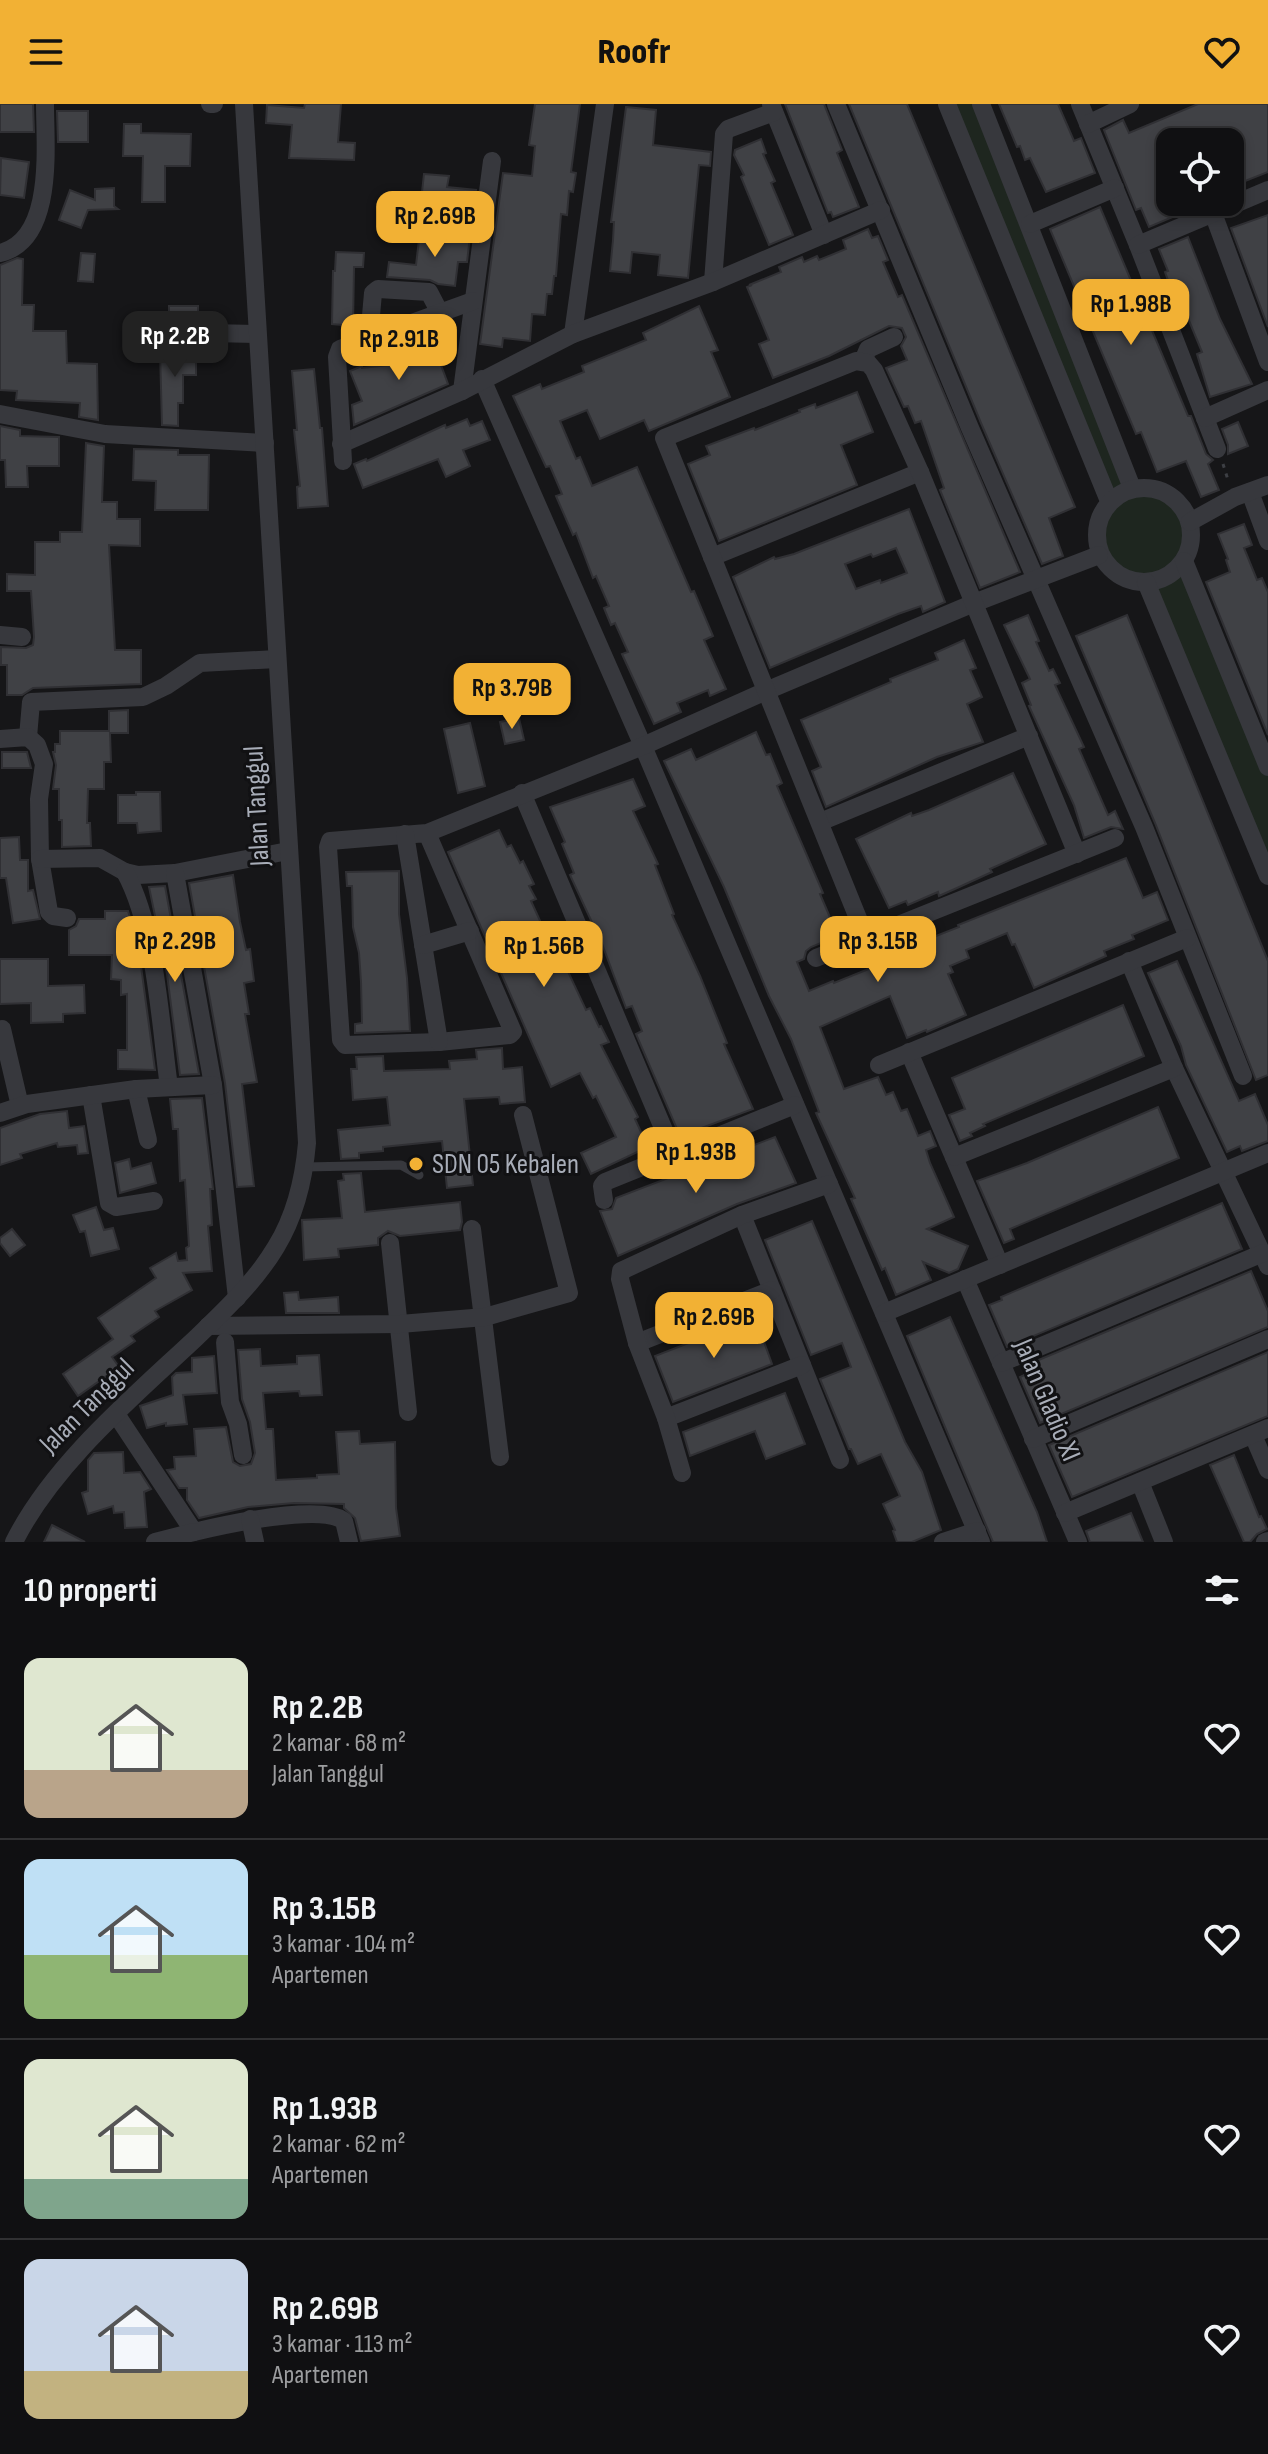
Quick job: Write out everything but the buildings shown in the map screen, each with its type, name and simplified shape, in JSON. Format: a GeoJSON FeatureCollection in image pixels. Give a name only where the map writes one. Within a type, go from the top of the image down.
{"type":"FeatureCollection","features":[{"type":"Feature","properties":{"kind":"street"},"geometry":{"type":"LineString","coordinates":[[0,253],[20,244],[37,218],[45,169],[45,104]]}},
{"type":"Feature","properties":{"kind":"street","name":"Jalan Tanggul"},"geometry":{"type":"LineString","coordinates":[[14,1542],[46,1488],[116,1414],[237,1298],[276,1248],[292,1215],[305,1167],[307,1143],[244,104]]}},
{"type":"Feature","properties":{"kind":"street"},"geometry":{"type":"LineString","coordinates":[[573,334],[605,104]]}},
{"type":"Feature","properties":{"kind":"street"},"geometry":{"type":"LineString","coordinates":[[836,104],[1036,580],[1144,827],[1243,1076]]}},
{"type":"Feature","properties":{"kind":"street"},"geometry":{"type":"LineString","coordinates":[[947,104],[1109,501]]}},
{"type":"Feature","properties":{"kind":"street"},"geometry":{"type":"LineString","coordinates":[[981,104],[1132,488]]}},
{"type":"Feature","properties":{"kind":"street"},"geometry":{"type":"LineString","coordinates":[[1080,104],[1217,449]]}},
{"type":"Feature","properties":{"kind":"street"},"geometry":{"type":"LineString","coordinates":[[1088,124],[1130,104]]}},
{"type":"Feature","properties":{"kind":"street"},"geometry":{"type":"LineString","coordinates":[[713,282],[724,134],[728,129],[773,108],[824,235]]}},
{"type":"Feature","properties":{"kind":"street"},"geometry":{"type":"LineString","coordinates":[[462,391],[492,161]]}},
{"type":"Feature","properties":{"kind":"street"},"geometry":{"type":"LineString","coordinates":[[1030,224],[1115,188]]}},
{"type":"Feature","properties":{"kind":"street"},"geometry":{"type":"LineString","coordinates":[[1244,200],[1268,190]]}},
{"type":"Feature","properties":{"kind":"street"},"geometry":{"type":"LineString","coordinates":[[473,301],[344,346],[337,357],[342,453],[573,334],[713,282],[881,210]]}},
{"type":"Feature","properties":{"kind":"street"},"geometry":{"type":"LineString","coordinates":[[425,212],[485,220]]}},
{"type":"Feature","properties":{"kind":"street"},"geometry":{"type":"LineString","coordinates":[[1138,245],[1206,216]]}},
{"type":"Feature","properties":{"kind":"street"},"geometry":{"type":"LineString","coordinates":[[1214,216],[1262,333],[1268,362]]}},
{"type":"Feature","properties":{"kind":"street"},"geometry":{"type":"LineString","coordinates":[[369,338],[370,307],[373,293],[378,289],[429,292],[440,313]]}},
{"type":"Feature","properties":{"kind":"street"},"geometry":{"type":"LineString","coordinates":[[164,332],[256,334]]}},
{"type":"Feature","properties":{"kind":"street"},"geometry":{"type":"LineString","coordinates":[[866,938],[664,438],[863,361],[868,349],[894,337]]}},
{"type":"Feature","properties":{"kind":"street"},"geometry":{"type":"LineString","coordinates":[[863,361],[874,370],[920,472],[1077,854]]}},
{"type":"Feature","properties":{"kind":"street"},"geometry":{"type":"LineString","coordinates":[[482,379],[643,746],[979,1536],[943,1542]]}},
{"type":"Feature","properties":{"kind":"street"},"geometry":{"type":"LineString","coordinates":[[1205,418],[1268,390]]}},
{"type":"Feature","properties":{"kind":"street"},"geometry":{"type":"LineString","coordinates":[[0,414],[105,434],[265,443]]}},
{"type":"Feature","properties":{"kind":"street"},"geometry":{"type":"LineString","coordinates":[[712,557],[920,472]]}},
{"type":"Feature","properties":{"kind":"street"},"geometry":{"type":"LineString","coordinates":[[1190,522],[1243,494],[1268,485]]}},
{"type":"Feature","properties":{"kind":"street"},"geometry":{"type":"LineString","coordinates":[[1132,488],[1156,489],[1177,501],[1190,522],[1191,542],[1184,561],[1168,576],[1146,582],[1127,580],[1111,570],[1099,555],[1096,527],[1109,501],[1132,488]]}},
{"type":"Feature","properties":{"kind":"street"},"geometry":{"type":"LineString","coordinates":[[1243,494],[1268,541]]}},
{"type":"Feature","properties":{"kind":"street"},"geometry":{"type":"LineString","coordinates":[[427,833],[513,1032],[510,1035],[439,1042],[348,1046],[341,1040],[330,841],[427,833],[643,746],[974,603],[1099,555]]}},
{"type":"Feature","properties":{"kind":"street"},"geometry":{"type":"LineString","coordinates":[[1184,561],[1268,767]]}},
{"type":"Feature","properties":{"kind":"street"},"geometry":{"type":"LineString","coordinates":[[1146,582],[1268,876]]}},
{"type":"Feature","properties":{"kind":"street"},"geometry":{"type":"LineString","coordinates":[[0,635],[22,637]]}},
{"type":"Feature","properties":{"kind":"street"},"geometry":{"type":"LineString","coordinates":[[28,737],[31,702],[143,697],[200,663],[277,659]]}},
{"type":"Feature","properties":{"kind":"street"},"geometry":{"type":"LineString","coordinates":[[820,822],[1029,736]]}},
{"type":"Feature","properties":{"kind":"street"},"geometry":{"type":"LineString","coordinates":[[0,739],[28,737],[37,745],[44,764],[39,799],[40,859],[49,912],[53,916],[67,918]]}},
{"type":"Feature","properties":{"kind":"street"},"geometry":{"type":"LineString","coordinates":[[522,793],[674,1154]]}},
{"type":"Feature","properties":{"kind":"street"},"geometry":{"type":"LineString","coordinates":[[405,834],[439,1042]]}},
{"type":"Feature","properties":{"kind":"street"},"geometry":{"type":"LineString","coordinates":[[816,958],[1115,838]]}},
{"type":"Feature","properties":{"kind":"street"},"geometry":{"type":"LineString","coordinates":[[40,859],[100,858],[125,872],[138,875],[175,873],[288,851]]}},
{"type":"Feature","properties":{"kind":"street"},"geometry":{"type":"LineString","coordinates":[[125,872],[136,895],[155,978],[169,1087]]}},
{"type":"Feature","properties":{"kind":"street"},"geometry":{"type":"LineString","coordinates":[[175,873],[213,1085],[237,1298]]}},
{"type":"Feature","properties":{"kind":"street"},"geometry":{"type":"LineString","coordinates":[[423,945],[470,931]]}},
{"type":"Feature","properties":{"kind":"street"},"geometry":{"type":"LineString","coordinates":[[879,1065],[1187,938]]}},
{"type":"Feature","properties":{"kind":"street"},"geometry":{"type":"LineString","coordinates":[[1001,1363],[1265,1260],[1174,1068],[1129,961]]}},
{"type":"Feature","properties":{"kind":"street"},"geometry":{"type":"LineString","coordinates":[[2,1029],[20,1106]]}},
{"type":"Feature","properties":{"kind":"street"},"geometry":{"type":"LineString","coordinates":[[909,1052],[1000,1265]]}},
{"type":"Feature","properties":{"kind":"street"},"geometry":{"type":"LineString","coordinates":[[954,1157],[1174,1068]]}},
{"type":"Feature","properties":{"kind":"street"},"geometry":{"type":"LineString","coordinates":[[0,1113],[20,1106],[136,1089],[213,1085]]}},
{"type":"Feature","properties":{"kind":"street"},"geometry":{"type":"LineString","coordinates":[[136,1089],[148,1140]]}},
{"type":"Feature","properties":{"kind":"street"},"geometry":{"type":"LineString","coordinates":[[91,1095],[109,1203],[116,1207],[154,1201]]}},
{"type":"Feature","properties":{"kind":"street"},"geometry":{"type":"LineString","coordinates":[[604,1200],[602,1186],[605,1182],[795,1105]]}},
{"type":"Feature","properties":{"kind":"street"},"geometry":{"type":"LineString","coordinates":[[202,1332],[284,1326],[400,1324],[485,1317],[569,1293],[523,1115]]}},
{"type":"Feature","properties":{"kind":"street"},"geometry":{"type":"LineString","coordinates":[[884,1313],[1268,1153]]}},
{"type":"Feature","properties":{"kind":"street"},"geometry":{"type":"LineString","coordinates":[[682,1473],[666,1418],[637,1343],[620,1279],[621,1271],[742,1215],[829,1184]]}},
{"type":"Feature","properties":{"kind":"street"},"geometry":{"type":"LineString","coordinates":[[742,1215],[840,1460]]}},
{"type":"Feature","properties":{"kind":"street"},"geometry":{"type":"LineString","coordinates":[[472,1229],[500,1457]]}},
{"type":"Feature","properties":{"kind":"street"},"geometry":{"type":"LineString","coordinates":[[390,1243],[408,1412]]}},
{"type":"Feature","properties":{"kind":"street","name":"Jalan Gladio XI"},"geometry":{"type":"LineString","coordinates":[[965,1279],[1078,1542]]}},
{"type":"Feature","properties":{"kind":"street"},"geometry":{"type":"LineString","coordinates":[[637,1343],[772,1290]]}},
{"type":"Feature","properties":{"kind":"street"},"geometry":{"type":"LineString","coordinates":[[202,1332],[225,1342],[270,1334],[284,1326]]}},
{"type":"Feature","properties":{"kind":"street"},"geometry":{"type":"LineString","coordinates":[[1033,1439],[1268,1339]]}},
{"type":"Feature","properties":{"kind":"street"},"geometry":{"type":"LineString","coordinates":[[225,1342],[230,1402],[238,1424],[243,1455]]}},
{"type":"Feature","properties":{"kind":"street"},"geometry":{"type":"LineString","coordinates":[[666,1418],[802,1365]]}},
{"type":"Feature","properties":{"kind":"street"},"geometry":{"type":"LineString","coordinates":[[116,1414],[194,1532]]}},
{"type":"Feature","properties":{"kind":"street"},"geometry":{"type":"LineString","coordinates":[[1065,1513],[1260,1431],[1268,1470]]}},
{"type":"Feature","properties":{"kind":"street"},"geometry":{"type":"LineString","coordinates":[[1140,1482],[1164,1542]]}},
{"type":"Feature","properties":{"kind":"street"},"geometry":{"type":"LineString","coordinates":[[155,1542],[250,1519],[337,1516],[344,1521],[349,1542]]}},
{"type":"Feature","properties":{"kind":"street"},"geometry":{"type":"LineString","coordinates":[[250,1519],[255,1542]]}},
{"type":"Feature","properties":{"kind":"lane"},"geometry":{"type":"LineString","coordinates":[[305,1167],[401,1165],[419,1175]]}},
{"type":"Feature","properties":{"kind":"path"},"geometry":{"type":"LineString","coordinates":[[1217,449],[1243,494]]}},
{"type":"Feature","properties":{"kind":"shaded area"},"geometry":{"type":"Polygon","coordinates":[[[946,104],[981,104],[1132,488],[1163,494],[1183,508],[1188,518],[1189,545],[1184,561],[1268,767],[1268,876],[1146,583],[1127,580],[1111,570],[1099,555],[1096,527],[1109,501],[946,104]]]}},
{"type":"Feature","properties":{"kind":"place","name":"SDN 05 Kebalen"},"geometry":{"type":"Point","coordinates":[416,1164]}}]}
